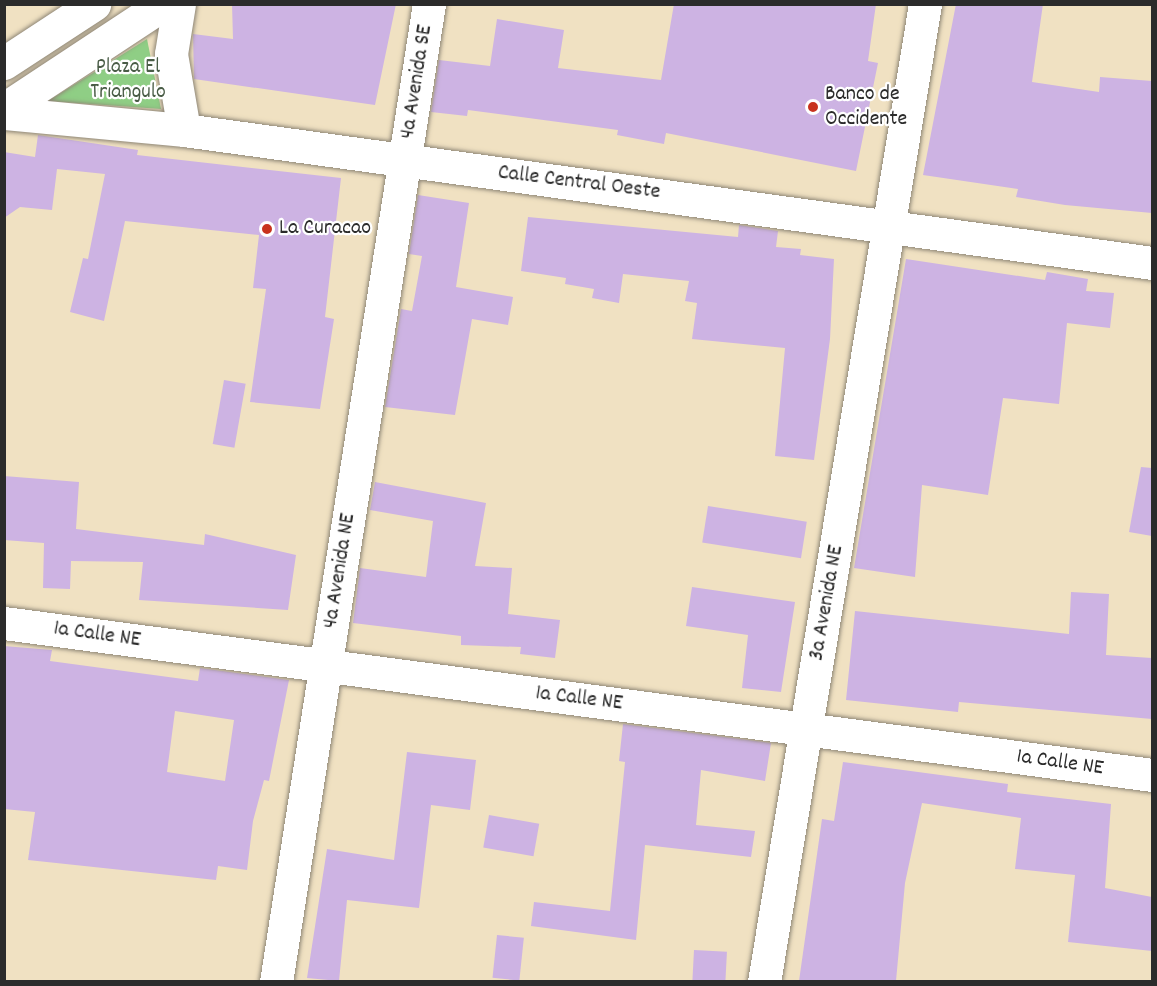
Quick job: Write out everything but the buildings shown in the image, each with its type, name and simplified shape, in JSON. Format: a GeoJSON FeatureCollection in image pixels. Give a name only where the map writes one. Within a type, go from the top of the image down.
{"type":"FeatureCollection","features":[{"type":"Feature","properties":{"kind":"street"},"geometry":{"type":"LineString","coordinates":[[4,63],[94,4]]}},
{"type":"Feature","properties":{"kind":"street"},"geometry":{"type":"LineString","coordinates":[[4,111],[163,4]]}},
{"type":"Feature","properties":{"kind":"street"},"geometry":{"type":"LineString","coordinates":[[179,4],[171,54],[184,130]]}},
{"type":"Feature","properties":{"kind":"street","name":"4a Avenida SE"},"geometry":{"type":"LineString","coordinates":[[404,160],[429,4]]}},
{"type":"Feature","properties":{"kind":"street","name":"3a Avenida NE"},"geometry":{"type":"LineString","coordinates":[[764,981],[892,224],[925,4]]}},
{"type":"Feature","properties":{"kind":"street","name":"Calle Central Oeste"},"geometry":{"type":"LineString","coordinates":[[4,111],[184,130],[892,224],[1152,263]]}},
{"type":"Feature","properties":{"kind":"street","name":"4a Avenida NE"},"geometry":{"type":"LineString","coordinates":[[276,981],[404,160]]}},
{"type":"Feature","properties":{"kind":"street","name":"1a Calle NE"},"geometry":{"type":"LineString","coordinates":[[4,623],[1152,775]]}},
{"type":"Feature","properties":{"kind":"green space","name":"Plaza El Triangulo"},"geometry":{"type":"Polygon","coordinates":[[[147,39],[161,109],[48,101],[147,39]]]}},
{"type":"Feature","properties":{"kind":"place","name":"Banco de Occidente"},"geometry":{"type":"Point","coordinates":[813,107]}},
{"type":"Feature","properties":{"kind":"place","name":"La Curacao"},"geometry":{"type":"Point","coordinates":[267,229]}}]}
